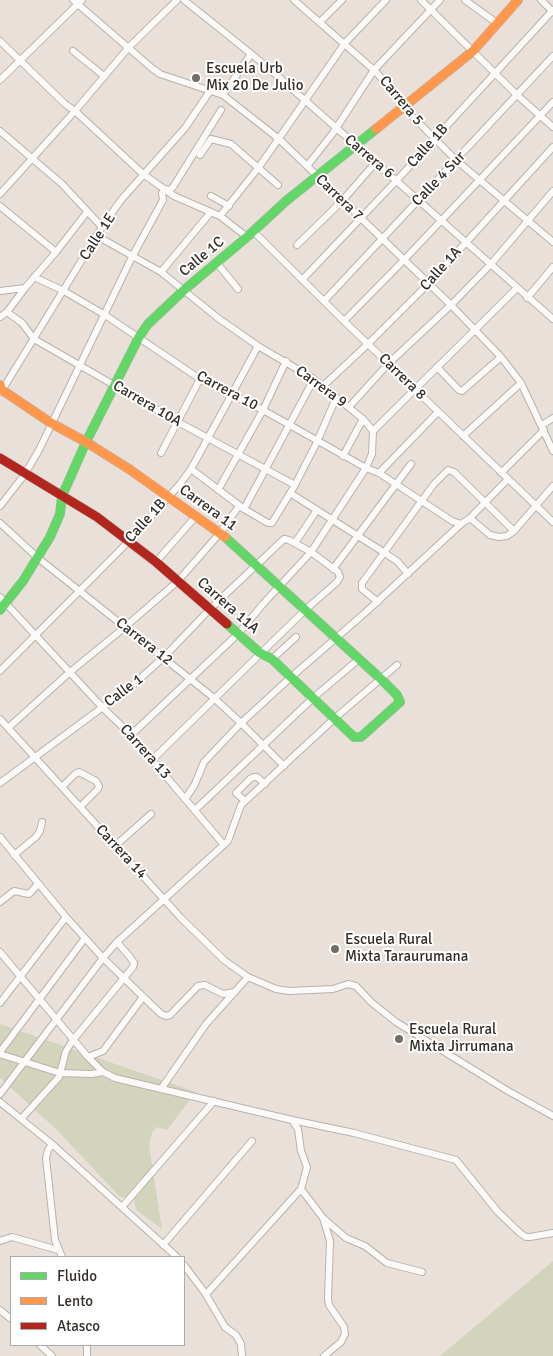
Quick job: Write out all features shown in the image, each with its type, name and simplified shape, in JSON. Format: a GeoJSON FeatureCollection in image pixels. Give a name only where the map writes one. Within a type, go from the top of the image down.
{"type":"FeatureCollection","features":[{"type":"Feature","properties":{"kind":"street"},"geometry":{"type":"LineString","coordinates":[[0,194],[75,111],[129,47],[177,0]]}},
{"type":"Feature","properties":{"kind":"street","name":"Carrera 6"},"geometry":{"type":"LineString","coordinates":[[184,0],[261,62],[397,180],[527,298],[552,317]]}},
{"type":"Feature","properties":{"kind":"street"},"geometry":{"type":"LineString","coordinates":[[320,22],[342,0]]}},
{"type":"Feature","properties":{"kind":"street"},"geometry":{"type":"LineString","coordinates":[[220,216],[259,167],[345,43],[386,0]]}},
{"type":"Feature","properties":{"kind":"street"},"geometry":{"type":"LineString","coordinates":[[421,0],[517,95],[553,127]]}},
{"type":"Feature","properties":{"kind":"street"},"geometry":{"type":"LineString","coordinates":[[307,166],[336,129],[374,70],[440,0]]}},
{"type":"Feature","properties":{"kind":"street"},"geometry":{"type":"LineString","coordinates":[[465,0],[498,24]]}},
{"type":"Feature","properties":{"kind":"street","name":"Calle 1C"},"geometry":{"type":"LineString","coordinates":[[2,603],[38,558],[59,519],[62,496],[86,442],[139,337],[157,315],[286,201],[474,51],[518,0]]}},
{"type":"Feature","properties":{"kind":"street"},"geometry":{"type":"LineString","coordinates":[[541,0],[553,11]]}},
{"type":"Feature","properties":{"kind":"street"},"geometry":{"type":"LineString","coordinates":[[0,80],[78,1]]}},
{"type":"Feature","properties":{"kind":"street","name":"Carrera 7"},"geometry":{"type":"LineString","coordinates":[[78,1],[160,74],[226,97],[279,139],[476,329],[521,382],[543,428],[550,438],[553,451]]}},
{"type":"Feature","properties":{"kind":"street","name":"Carrera 5"},"geometry":{"type":"LineString","coordinates":[[298,1],[374,70],[394,92],[404,108],[457,161],[553,242]]}},
{"type":"Feature","properties":{"kind":"street","name":"Calle 1B"},"geometry":{"type":"LineString","coordinates":[[302,280],[553,11]]}},
{"type":"Feature","properties":{"kind":"street","name":"Carrera 8"},"geometry":{"type":"LineString","coordinates":[[0,41],[65,104],[143,174],[165,191],[220,216],[250,234],[302,280],[553,522]]}},
{"type":"Feature","properties":{"kind":"street"},"geometry":{"type":"LineString","coordinates":[[73,51],[104,76]]}},
{"type":"Feature","properties":{"kind":"street"},"geometry":{"type":"LineString","coordinates":[[226,97],[251,54]]}},
{"type":"Feature","properties":{"kind":"street","name":"Calle 4 Sur"},"geometry":{"type":"LineString","coordinates":[[324,301],[457,161],[553,56]]}},
{"type":"Feature","properties":{"kind":"street","name":"Calle 1E"},"geometry":{"type":"LineString","coordinates":[[1,389],[64,291],[102,227],[143,174],[184,128],[210,91]]}},
{"type":"Feature","properties":{"kind":"street"},"geometry":{"type":"LineString","coordinates":[[344,321],[553,102]]}},
{"type":"Feature","properties":{"kind":"street"},"geometry":{"type":"LineString","coordinates":[[0,506],[25,474],[39,450],[132,257],[164,199],[162,193],[173,187],[221,110]]}},
{"type":"Feature","properties":{"kind":"street"},"geometry":{"type":"LineString","coordinates":[[0,131],[62,184],[102,227]]}},
{"type":"Feature","properties":{"kind":"street"},"geometry":{"type":"LineString","coordinates":[[200,155],[208,141],[214,139],[233,145],[278,185]]}},
{"type":"Feature","properties":{"kind":"street","name":"Calle 1A"},"geometry":{"type":"LineString","coordinates":[[323,386],[429,283],[465,241],[553,147]]}},
{"type":"Feature","properties":{"kind":"street"},"geometry":{"type":"LineString","coordinates":[[297,246],[376,162]]}},
{"type":"Feature","properties":{"kind":"street"},"geometry":{"type":"LineString","coordinates":[[349,407],[388,364],[451,305],[491,264],[553,191]]}},
{"type":"Feature","properties":{"kind":"street"},"geometry":{"type":"LineString","coordinates":[[211,196],[229,206]]}},
{"type":"Feature","properties":{"kind":"street"},"geometry":{"type":"LineString","coordinates":[[0,206],[56,252]]}},
{"type":"Feature","properties":{"kind":"street"},"geometry":{"type":"LineString","coordinates":[[0,317],[7,312],[88,212]]}},
{"type":"Feature","properties":{"kind":"street"},"geometry":{"type":"LineString","coordinates":[[161,272],[211,212]]}},
{"type":"Feature","properties":{"kind":"street","name":"Carrera 9"},"geometry":{"type":"LineString","coordinates":[[97,236],[161,272],[218,318],[258,346],[314,379],[363,419],[374,431]]}},
{"type":"Feature","properties":{"kind":"street"},"geometry":{"type":"LineString","coordinates":[[216,262],[238,289]]}},
{"type":"Feature","properties":{"kind":"street"},"geometry":{"type":"LineString","coordinates":[[527,298],[553,267]]}},
{"type":"Feature","properties":{"kind":"street","name":"Carrera 10"},"geometry":{"type":"LineString","coordinates":[[34,277],[64,291],[105,315],[200,379],[233,394],[317,442],[379,473],[423,500],[452,521],[461,524]]}},
{"type":"Feature","properties":{"kind":"street"},"geometry":{"type":"LineString","coordinates":[[0,291],[25,288]]}},
{"type":"Feature","properties":{"kind":"street"},"geometry":{"type":"LineString","coordinates":[[131,735],[239,633],[311,552],[366,468],[371,458],[374,431],[516,288]]}},
{"type":"Feature","properties":{"kind":"street","name":"Carrera 10A"},"geometry":{"type":"LineString","coordinates":[[7,312],[22,324],[34,338],[79,366],[295,485]]}},
{"type":"Feature","properties":{"kind":"street","name":"Calle 1B"},"geometry":{"type":"LineString","coordinates":[[0,671],[129,541],[191,469],[258,346]]}},
{"type":"Feature","properties":{"kind":"street"},"geometry":{"type":"LineString","coordinates":[[437,367],[462,391],[500,357]]}},
{"type":"Feature","properties":{"kind":"street"},"geometry":{"type":"LineString","coordinates":[[218,490],[239,455],[286,362]]}},
{"type":"Feature","properties":{"kind":"street"},"geometry":{"type":"LineString","coordinates":[[162,453],[200,379]]}},
{"type":"Feature","properties":{"kind":"street"},"geometry":{"type":"LineString","coordinates":[[8,728],[70,672],[178,581],[242,508],[290,426],[314,379]]}},
{"type":"Feature","properties":{"kind":"street"},"geometry":{"type":"LineString","coordinates":[[463,436],[521,382]]}},
{"type":"Feature","properties":{"kind":"street","name":"Carrera 11"},"geometry":{"type":"LineString","coordinates":[[1,389],[51,423],[86,442],[220,533],[381,679]]}},
{"type":"Feature","properties":{"kind":"street"},"geometry":{"type":"LineString","coordinates":[[191,469],[242,508],[270,524],[276,520],[295,485],[317,442],[336,398]]}},
{"type":"Feature","properties":{"kind":"street"},"geometry":{"type":"LineString","coordinates":[[379,473],[438,412]]}},
{"type":"Feature","properties":{"kind":"street"},"geometry":{"type":"LineString","coordinates":[[501,472],[553,418]]}},
{"type":"Feature","properties":{"kind":"street"},"geometry":{"type":"LineString","coordinates":[[343,456],[363,419]]}},
{"type":"Feature","properties":{"kind":"street","name":"Carrera 11A"},"geometry":{"type":"LineString","coordinates":[[0,458],[97,517],[156,562],[260,653],[272,659],[354,738],[358,738],[400,702],[399,698],[381,679]]}},
{"type":"Feature","properties":{"kind":"street"},"geometry":{"type":"LineString","coordinates":[[333,568],[411,464]]}},
{"type":"Feature","properties":{"kind":"street"},"geometry":{"type":"LineString","coordinates":[[378,602],[362,589],[361,585],[423,500],[448,470],[452,471],[514,531]]}},
{"type":"Feature","properties":{"kind":"street"},"geometry":{"type":"LineString","coordinates":[[185,799],[194,786],[204,762],[242,723],[290,678],[378,602],[461,524],[470,518],[508,479]]}},
{"type":"Feature","properties":{"kind":"street"},"geometry":{"type":"LineString","coordinates":[[470,518],[492,536],[507,536],[514,531],[553,486]]}},
{"type":"Feature","properties":{"kind":"street"},"geometry":{"type":"LineString","coordinates":[[290,493],[385,553],[408,574]]}},
{"type":"Feature","properties":{"kind":"street"},"geometry":{"type":"LineString","coordinates":[[152,760],[260,653],[340,579],[339,574],[333,568],[311,552],[294,543],[317,510]]}},
{"type":"Feature","properties":{"kind":"street"},"geometry":{"type":"LineString","coordinates":[[156,562],[196,516]]}},
{"type":"Feature","properties":{"kind":"street","name":"Carrera 12"},"geometry":{"type":"LineString","coordinates":[[0,523],[38,558],[214,698],[242,723],[284,766]]}},
{"type":"Feature","properties":{"kind":"street","name":"Calle 1"},"geometry":{"type":"LineString","coordinates":[[0,783],[134,684],[164,657],[210,608],[279,544],[286,539],[294,543]]}},
{"type":"Feature","properties":{"kind":"street","name":"Carrera 13"},"geometry":{"type":"LineString","coordinates":[[2,603],[131,735],[224,845]]}},
{"type":"Feature","properties":{"kind":"street"},"geometry":{"type":"LineString","coordinates":[[272,659],[296,637]]}},
{"type":"Feature","properties":{"kind":"street"},"geometry":{"type":"LineString","coordinates":[[195,810],[312,698],[359,659]]}},
{"type":"Feature","properties":{"kind":"street"},"geometry":{"type":"LineString","coordinates":[[0,1094],[117,942],[231,837],[239,809],[244,802],[335,718],[397,665]]}},
{"type":"Feature","properties":{"kind":"street","name":"Carrera 14"},"geometry":{"type":"LineString","coordinates":[[0,719],[207,944],[248,977],[262,984],[284,990],[333,989],[348,984],[356,986],[371,1002],[396,1022],[508,1091],[553,1116]]}},
{"type":"Feature","properties":{"kind":"street"},"geometry":{"type":"LineString","coordinates":[[62,787],[79,772],[96,781],[99,786],[98,789],[80,807]]}},
{"type":"Feature","properties":{"kind":"street"},"geometry":{"type":"LineString","coordinates":[[244,802],[236,793],[250,779],[255,776],[265,784]]}},
{"type":"Feature","properties":{"kind":"street"},"geometry":{"type":"LineString","coordinates":[[115,846],[151,814]]}},
{"type":"Feature","properties":{"kind":"street"},"geometry":{"type":"LineString","coordinates":[[14,855],[36,837],[42,822]]}},
{"type":"Feature","properties":{"kind":"street"},"geometry":{"type":"LineString","coordinates":[[0,837],[3,845],[14,855],[66,917],[103,958],[156,1010],[166,1016],[198,986],[205,985],[223,994],[235,992]]}},
{"type":"Feature","properties":{"kind":"street"},"geometry":{"type":"LineString","coordinates":[[0,902],[14,891],[29,894],[38,884]]}},
{"type":"Feature","properties":{"kind":"street"},"geometry":{"type":"LineString","coordinates":[[0,1003],[66,917]]}},
{"type":"Feature","properties":{"kind":"street"},"geometry":{"type":"LineString","coordinates":[[85,938],[38,999],[0,1053],[60,1073],[92,1074],[104,1072]]}},
{"type":"Feature","properties":{"kind":"street"},"geometry":{"type":"LineString","coordinates":[[22,1118],[53,1085],[60,1073],[66,1051],[73,1040],[133,966],[134,963],[130,957],[117,942]]}},
{"type":"Feature","properties":{"kind":"street"},"geometry":{"type":"LineString","coordinates":[[0,952],[88,1057],[104,1072],[115,1078],[354,1133],[456,1160],[498,1212],[524,1236],[553,1234]]}},
{"type":"Feature","properties":{"kind":"street"},"geometry":{"type":"LineString","coordinates":[[160,1088],[206,1024],[248,977]]}},
{"type":"Feature","properties":{"kind":"street"},"geometry":{"type":"LineString","coordinates":[[88,1057],[103,1051],[143,997]]}},
{"type":"Feature","properties":{"kind":"street"},"geometry":{"type":"LineString","coordinates":[[0,1083],[10,1081]]}},
{"type":"Feature","properties":{"kind":"street"},"geometry":{"type":"LineString","coordinates":[[122,1207],[214,1101]]}},
{"type":"Feature","properties":{"kind":"street"},"geometry":{"type":"LineString","coordinates":[[0,1102],[52,1144],[176,1256]]}},
{"type":"Feature","properties":{"kind":"street"},"geometry":{"type":"LineString","coordinates":[[205,1293],[208,1292],[301,1189],[307,1166],[300,1151],[298,1129],[292,1120]]}},
{"type":"Feature","properties":{"kind":"street"},"geometry":{"type":"LineString","coordinates":[[163,1245],[252,1141]]}},
{"type":"Feature","properties":{"kind":"street"},"geometry":{"type":"LineString","coordinates":[[52,1144],[46,1158],[58,1250],[61,1256]]}},
{"type":"Feature","properties":{"kind":"street"},"geometry":{"type":"LineString","coordinates":[[301,1189],[323,1218],[346,1238],[365,1246],[387,1263],[422,1272]]}},
{"type":"Feature","properties":{"kind":"street"},"geometry":{"type":"LineString","coordinates":[[323,1218],[330,1241],[328,1299],[344,1327],[345,1334],[341,1342],[324,1356]]}},
{"type":"Feature","properties":{"kind":"street"},"geometry":{"type":"LineString","coordinates":[[0,1241],[12,1237],[58,1250]]}},
{"type":"Feature","properties":{"kind":"street"},"geometry":{"type":"LineString","coordinates":[[185,1265],[205,1293],[225,1327],[236,1335],[241,1344],[242,1356]]}},
{"type":"Feature","properties":{"kind":"street"},"geometry":{"type":"LineString","coordinates":[[0,1310],[10,1318]]}},
{"type":"Feature","properties":{"kind":"street"},"geometry":{"type":"LineString","coordinates":[[41,1346],[52,1356]]}},
{"type":"Feature","properties":{"kind":"green space"},"geometry":{"type":"Polygon","coordinates":[[[0,1024],[196,1092],[167,1130],[157,1127],[152,1133],[149,1145],[162,1229],[136,1210],[134,1199],[120,1197],[57,1130],[0,1078],[0,1024]]]}},
{"type":"Feature","properties":{"kind":"green space"},"geometry":{"type":"Polygon","coordinates":[[[553,1261],[553,1356],[440,1356],[553,1261]]]}},
{"type":"Feature","properties":{"kind":"traffic: fast"},"geometry":{"type":"LineString","coordinates":[[0,610],[23,581],[50,537],[60,514],[62,496],[86,442],[139,337],[148,324],[286,201],[376,129]]}},
{"type":"Feature","properties":{"kind":"traffic: fast"},"geometry":{"type":"LineString","coordinates":[[225,537],[381,679],[397,695],[400,702],[361,737],[354,737],[272,659],[260,653],[227,624]]}},
{"type":"Feature","properties":{"kind":"traffic: slow"},"geometry":{"type":"LineString","coordinates":[[376,129],[473,51],[518,0]]}},
{"type":"Feature","properties":{"kind":"traffic: slow"},"geometry":{"type":"LineString","coordinates":[[0,385],[2,390],[51,423],[129,469],[225,537]]}},
{"type":"Feature","properties":{"kind":"traffic: jam"},"geometry":{"type":"LineString","coordinates":[[0,458],[97,517],[156,562],[227,624]]}},
{"type":"Feature","properties":{"kind":"place","name":"Escuela Urb Mix 20 De Julio"},"geometry":{"type":"Point","coordinates":[196,78]}},
{"type":"Feature","properties":{"kind":"place","name":"Escuela Rural Mixta Taraurumana"},"geometry":{"type":"Point","coordinates":[335,949]}},
{"type":"Feature","properties":{"kind":"place","name":"Escuela Rural Mixta Jirrumana"},"geometry":{"type":"Point","coordinates":[399,1039]}}]}
